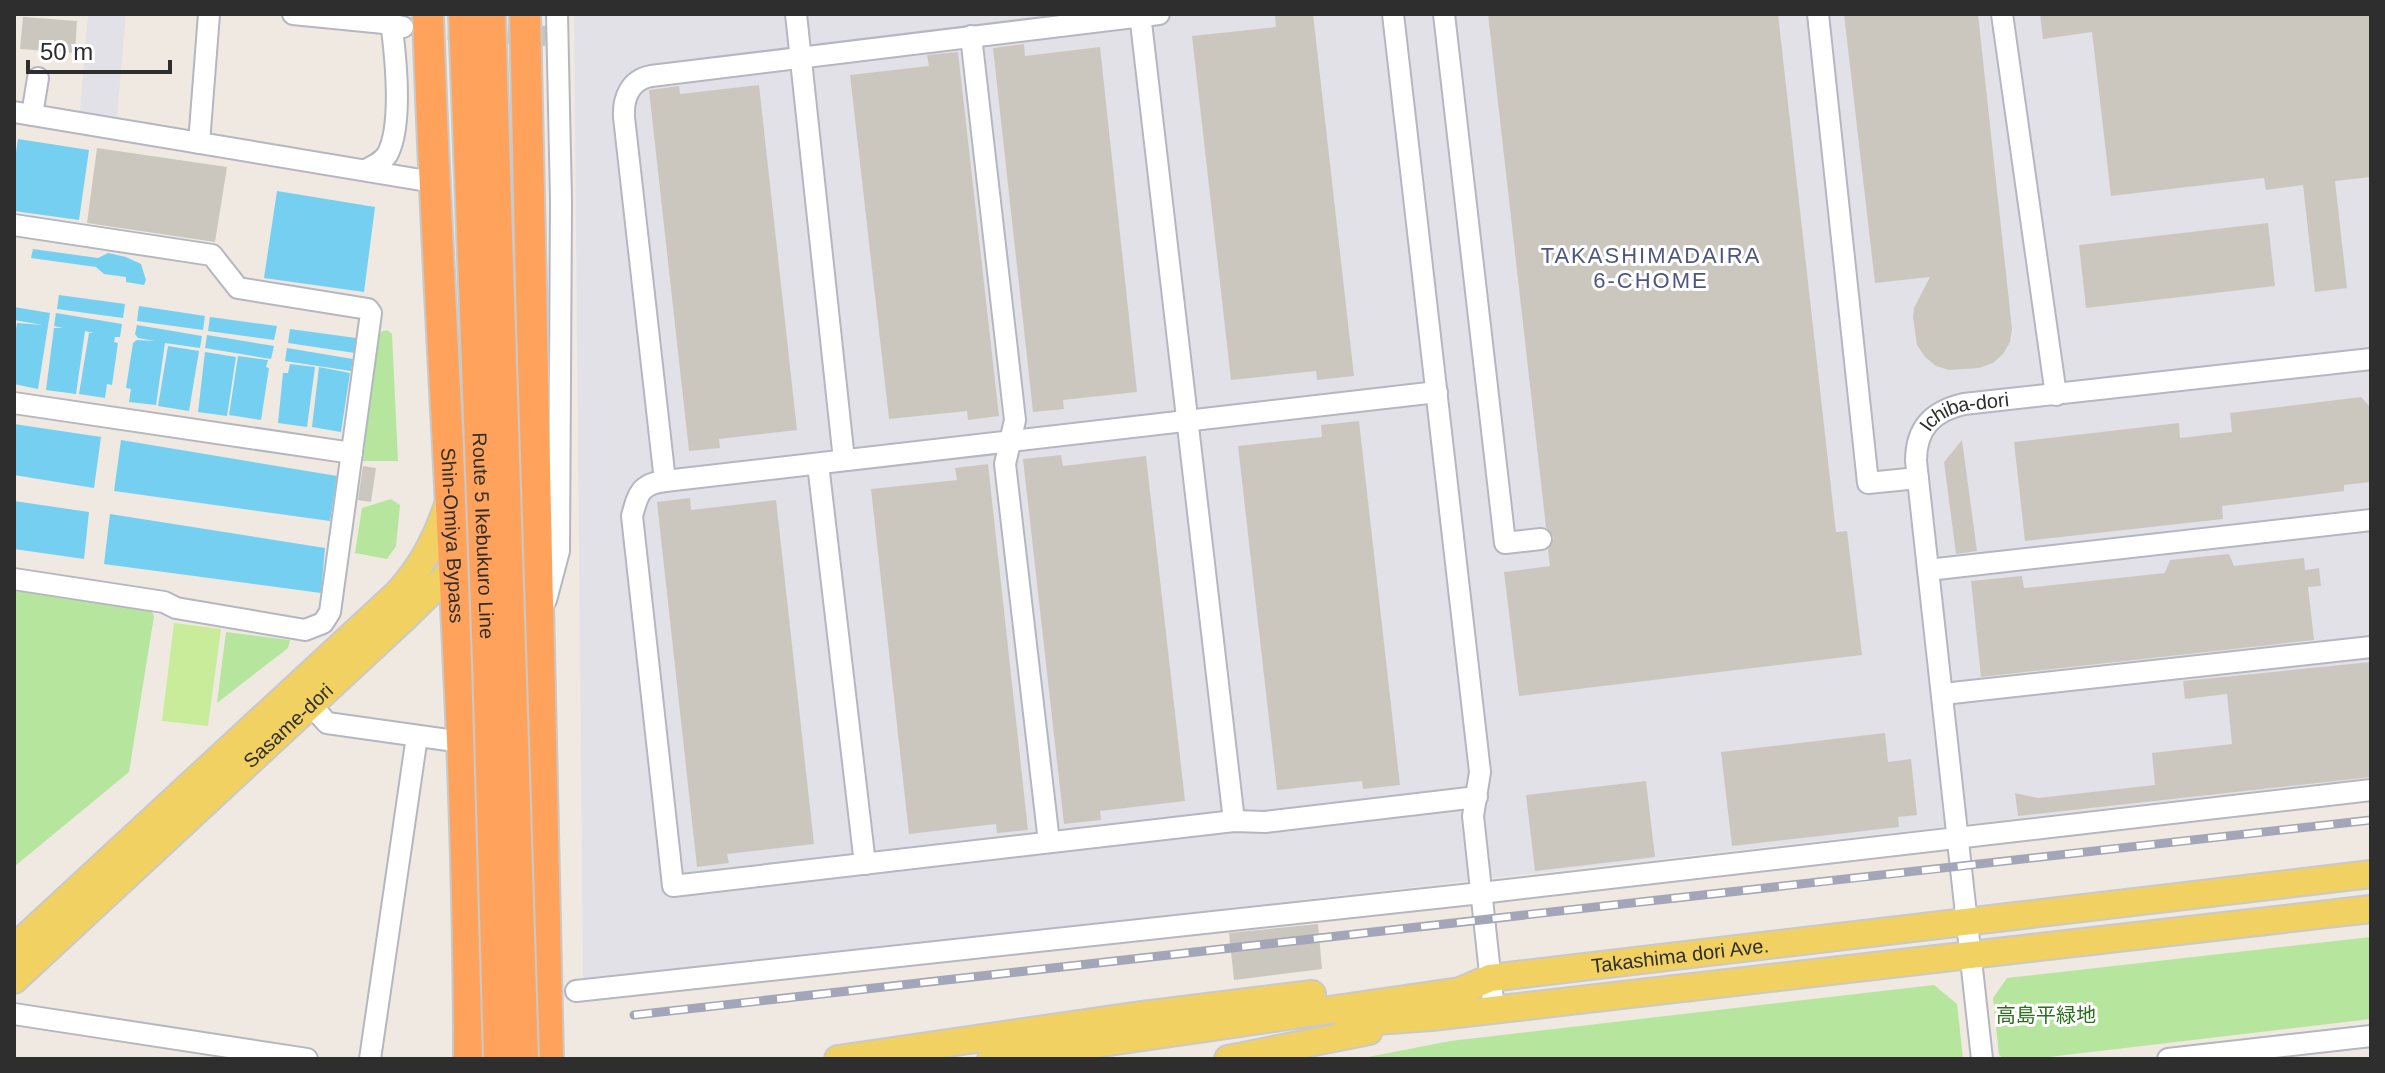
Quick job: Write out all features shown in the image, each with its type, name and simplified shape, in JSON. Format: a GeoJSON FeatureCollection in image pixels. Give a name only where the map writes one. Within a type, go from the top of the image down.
{"type":"FeatureCollection","features":[{"type":"Feature","properties":{"kind":"highway","name":"Route 5 Ikebukuro Line"},"geometry":{"type":"LineString","coordinates":[[464,14],[499,1059]]}},
{"type":"Feature","properties":{"kind":"highway","name":"Route 5 Ikebukuro Line"},"geometry":{"type":"LineString","coordinates":[[490,14],[523,1059]]}},
{"type":"Feature","properties":{"kind":"highway","name":"Shin-Omiya Bypass"},"geometry":{"type":"LineString","coordinates":[[403,20],[433,182],[462,742],[469,1059]]}},
{"type":"Feature","properties":{"kind":"highway"},"geometry":{"type":"LineString","coordinates":[[543,29],[535,452],[548,1059]]}},
{"type":"Feature","properties":{"kind":"main road","name":"Sasame-dori"},"geometry":{"type":"LineString","coordinates":[[14,980],[311,705],[496,528],[518,496],[535,452]]}},
{"type":"Feature","properties":{"kind":"main road","name":"Sasame-dori"},"geometry":{"type":"LineString","coordinates":[[14,948],[398,593],[437,537],[451,495]]}},
{"type":"Feature","properties":{"kind":"main road","name":"Takashima dori Ave."},"geometry":{"type":"LineString","coordinates":[[991,1059],[1460,991],[1490,978],[2371,874]]}},
{"type":"Feature","properties":{"kind":"main road","name":"Takashima dori Ave."},"geometry":{"type":"LineString","coordinates":[[1091,1059],[1292,1026],[1431,1017],[2371,909]]}},
{"type":"Feature","properties":{"kind":"main road"},"geometry":{"type":"LineString","coordinates":[[838,1059],[1141,1015],[1458,974],[1490,978]]}},
{"type":"Feature","properties":{"kind":"main road"},"geometry":{"type":"LineString","coordinates":[[1228,1059],[1431,1017]]}},
{"type":"Feature","properties":{"kind":"street"},"geometry":{"type":"LineString","coordinates":[[199,143],[209,14]]}},
{"type":"Feature","properties":{"kind":"street"},"geometry":{"type":"LineString","coordinates":[[293,14],[403,20],[397,123],[389,153],[381,162],[366,170]]}},
{"type":"Feature","properties":{"kind":"street"},"geometry":{"type":"LineString","coordinates":[[539,628],[559,551],[561,201],[543,29],[557,14]]}},
{"type":"Feature","properties":{"kind":"street"},"geometry":{"type":"LineString","coordinates":[[796,14],[844,460]]}},
{"type":"Feature","properties":{"kind":"street"},"geometry":{"type":"LineString","coordinates":[[1393,14],[1480,772],[1473,816],[1494,1010]]}},
{"type":"Feature","properties":{"kind":"street"},"geometry":{"type":"LineString","coordinates":[[1444,14],[1505,543],[1541,539]]}},
{"type":"Feature","properties":{"kind":"street"},"geometry":{"type":"LineString","coordinates":[[1818,14],[1868,483],[1918,478]]}},
{"type":"Feature","properties":{"kind":"street"},"geometry":{"type":"LineString","coordinates":[[2002,14],[2056,395]]}},
{"type":"Feature","properties":{"kind":"street"},"geometry":{"type":"LineString","coordinates":[[665,481],[624,117],[626,98],[632,86],[643,78],[1147,15],[1187,421],[1234,821]]}},
{"type":"Feature","properties":{"kind":"street"},"geometry":{"type":"LineString","coordinates":[[971,36],[1015,420],[1005,464],[1049,842]]}},
{"type":"Feature","properties":{"kind":"street"},"geometry":{"type":"LineString","coordinates":[[38,78],[23,114],[433,182]]}},
{"type":"Feature","properties":{"kind":"street"},"geometry":{"type":"LineString","coordinates":[[14,225],[212,255],[238,288],[368,309],[371,313],[330,612],[315,628],[305,630],[176,608],[164,602],[14,579]]}},
{"type":"Feature","properties":{"kind":"street","name":"Ichiba-dori"},"geometry":{"type":"LineString","coordinates":[[1982,1059],[1918,478],[1916,449],[1923,428],[1939,413],[1964,404],[2371,359]]}},
{"type":"Feature","properties":{"kind":"street"},"geometry":{"type":"LineString","coordinates":[[1437,392],[652,483],[642,490],[632,516],[673,886],[1234,821],[1265,822],[1477,797]]}},
{"type":"Feature","properties":{"kind":"street"},"geometry":{"type":"LineString","coordinates":[[14,403],[352,453]]}},
{"type":"Feature","properties":{"kind":"street"},"geometry":{"type":"LineString","coordinates":[[818,464],[865,864]]}},
{"type":"Feature","properties":{"kind":"street"},"geometry":{"type":"LineString","coordinates":[[1928,570],[2371,520]]}},
{"type":"Feature","properties":{"kind":"street"},"geometry":{"type":"LineString","coordinates":[[1943,694],[2371,647]]}},
{"type":"Feature","properties":{"kind":"street"},"geometry":{"type":"LineString","coordinates":[[311,705],[327,723],[462,742]]}},
{"type":"Feature","properties":{"kind":"street"},"geometry":{"type":"LineString","coordinates":[[370,1059],[417,736]]}},
{"type":"Feature","properties":{"kind":"street"},"geometry":{"type":"LineString","coordinates":[[576,991],[1481,893],[2371,790]]}},
{"type":"Feature","properties":{"kind":"street"},"geometry":{"type":"LineString","coordinates":[[14,1014],[307,1059]]}},
{"type":"Feature","properties":{"kind":"street"},"geometry":{"type":"LineString","coordinates":[[2168,1059],[2239,1055],[2371,1036]]}},
{"type":"Feature","properties":{"kind":"shaded area"},"geometry":{"type":"Polygon","coordinates":[[[88,14],[126,14],[117,116],[80,112],[88,14]]]}},
{"type":"Feature","properties":{"kind":"shaded area"},"geometry":{"type":"Polygon","coordinates":[[[574,14],[2371,14],[2371,778],[590,981],[583,977],[574,14]]]}},
{"type":"Feature","properties":{"kind":"green space"},"geometry":{"type":"Polygon","coordinates":[[[387,330],[392,334],[398,461],[363,461],[377,333],[387,330]]]}},
{"type":"Feature","properties":{"kind":"green space"},"geometry":{"type":"Polygon","coordinates":[[[391,499],[400,505],[396,546],[387,559],[355,553],[362,508],[391,499]]]}},
{"type":"Feature","properties":{"kind":"green space"},"geometry":{"type":"Polygon","coordinates":[[[14,591],[149,607],[154,616],[129,772],[15,866],[14,591]]]}},
{"type":"Feature","properties":{"kind":"green space"},"geometry":{"type":"Polygon","coordinates":[[[174,623],[221,629],[208,726],[162,721],[174,623]]]}},
{"type":"Feature","properties":{"kind":"green space"},"geometry":{"type":"Polygon","coordinates":[[[226,632],[290,640],[288,648],[217,703],[226,632]]]}},
{"type":"Feature","properties":{"kind":"green space","name":"高島平緑地"},"geometry":{"type":"Polygon","coordinates":[[[2371,937],[2371,1019],[2031,1059],[2004,1059],[1999,1055],[1993,998],[2007,978],[2371,937]]]}},
{"type":"Feature","properties":{"kind":"green space","name":"高島平緑地"},"geometry":{"type":"Polygon","coordinates":[[[1934,985],[1957,1004],[1963,1059],[1358,1059],[1450,1041],[1934,985]]]}},
{"type":"Feature","properties":{"kind":"water"},"geometry":{"type":"Polygon","coordinates":[[[18,139],[89,150],[79,220],[14,211],[14,165],[18,139]]]}},
{"type":"Feature","properties":{"kind":"water"},"geometry":{"type":"Polygon","coordinates":[[[277,191],[375,207],[364,292],[264,278],[277,191]]]}},
{"type":"Feature","properties":{"kind":"water"},"geometry":{"type":"Polygon","coordinates":[[[33,249],[98,258],[108,253],[126,257],[141,264],[146,280],[144,285],[126,282],[126,277],[104,274],[96,267],[31,258],[33,249]]]}},
{"type":"Feature","properties":{"kind":"water"},"geometry":{"type":"Polygon","coordinates":[[[59,295],[125,304],[123,318],[57,309],[59,295]]]}},
{"type":"Feature","properties":{"kind":"water"},"geometry":{"type":"Polygon","coordinates":[[[139,306],[205,316],[203,330],[137,321],[139,306]]]}},
{"type":"Feature","properties":{"kind":"water"},"geometry":{"type":"Polygon","coordinates":[[[14,307],[50,313],[38,389],[14,384],[14,341],[17,323],[43,325],[14,320],[14,307]]]}},
{"type":"Feature","properties":{"kind":"water"},"geometry":{"type":"Polygon","coordinates":[[[56,313],[122,324],[120,337],[115,337],[114,342],[118,343],[112,385],[107,384],[105,398],[79,394],[89,333],[94,333],[85,331],[76,394],[46,390],[54,328],[63,328],[54,326],[56,313]]]}},
{"type":"Feature","properties":{"kind":"water"},"geometry":{"type":"Polygon","coordinates":[[[210,317],[277,326],[274,340],[208,331],[210,317]]]}},
{"type":"Feature","properties":{"kind":"water"},"geometry":{"type":"Polygon","coordinates":[[[137,325],[202,336],[200,348],[165,343],[156,405],[129,402],[131,389],[126,388],[133,343],[137,340],[155,341],[138,338],[135,334],[137,325]]]}},
{"type":"Feature","properties":{"kind":"water"},"geometry":{"type":"Polygon","coordinates":[[[290,329],[356,338],[355,353],[288,343],[290,329]]]}},
{"type":"Feature","properties":{"kind":"water"},"geometry":{"type":"Polygon","coordinates":[[[207,335],[274,346],[271,359],[205,348],[207,335]]]}},
{"type":"Feature","properties":{"kind":"water"},"geometry":{"type":"Polygon","coordinates":[[[168,346],[199,351],[189,411],[158,406],[168,346]]]}},
{"type":"Feature","properties":{"kind":"water"},"geometry":{"type":"Polygon","coordinates":[[[287,348],[353,359],[351,371],[285,361],[287,348]]]}},
{"type":"Feature","properties":{"kind":"water"},"geometry":{"type":"Polygon","coordinates":[[[205,352],[236,357],[227,416],[198,412],[205,352]]]}},
{"type":"Feature","properties":{"kind":"water"},"geometry":{"type":"Polygon","coordinates":[[[238,356],[268,360],[261,420],[229,415],[238,356]]]}},
{"type":"Feature","properties":{"kind":"water"},"geometry":{"type":"Polygon","coordinates":[[[290,364],[315,367],[307,427],[278,423],[283,373],[288,373],[290,364]]]}},
{"type":"Feature","properties":{"kind":"water"},"geometry":{"type":"Polygon","coordinates":[[[319,367],[350,373],[341,432],[312,427],[319,367]]]}},
{"type":"Feature","properties":{"kind":"water"},"geometry":{"type":"Polygon","coordinates":[[[14,424],[101,437],[94,488],[14,475],[14,424]]]}},
{"type":"Feature","properties":{"kind":"water"},"geometry":{"type":"Polygon","coordinates":[[[121,440],[337,476],[330,521],[114,491],[121,440]]]}},
{"type":"Feature","properties":{"kind":"water"},"geometry":{"type":"Polygon","coordinates":[[[14,501],[89,512],[84,559],[14,549],[14,501]]]}},
{"type":"Feature","properties":{"kind":"water"},"geometry":{"type":"Polygon","coordinates":[[[110,514],[325,548],[321,593],[104,564],[110,514]]]}},
{"type":"Feature","properties":{"kind":"building"},"geometry":{"type":"Polygon","coordinates":[[[1313,14],[1354,376],[1317,380],[1316,371],[1231,380],[1192,36],[1276,27],[1275,15],[1313,14]]]}},
{"type":"Feature","properties":{"kind":"building"},"geometry":{"type":"Polygon","coordinates":[[[1488,14],[1778,14],[1836,532],[1847,531],[1862,655],[1519,696],[1504,572],[1550,566],[1548,550],[1554,538],[1546,527],[1488,14]]]}},
{"type":"Feature","properties":{"kind":"building"},"geometry":{"type":"Polygon","coordinates":[[[1844,14],[1978,14],[2012,329],[2010,342],[1993,363],[1979,368],[1949,370],[1936,366],[1925,357],[1917,345],[1913,318],[1914,308],[1930,277],[1875,283],[1844,14]]]}},
{"type":"Feature","properties":{"kind":"building"},"geometry":{"type":"Polygon","coordinates":[[[2040,14],[2371,14],[2371,177],[2335,181],[2347,288],[2315,292],[2303,185],[2266,190],[2264,178],[2111,196],[2092,32],[2043,39],[2040,14]]]}},
{"type":"Feature","properties":{"kind":"building"},"geometry":{"type":"Polygon","coordinates":[[[23,17],[77,21],[75,53],[20,49],[23,17]]]}},
{"type":"Feature","properties":{"kind":"building"},"geometry":{"type":"Polygon","coordinates":[[[1024,44],[1025,56],[1100,47],[1137,392],[1063,400],[1064,409],[1033,412],[993,48],[1024,44]]]}},
{"type":"Feature","properties":{"kind":"building"},"geometry":{"type":"Polygon","coordinates":[[[958,52],[999,416],[968,420],[967,411],[889,419],[850,75],[929,66],[927,55],[958,52]]]}},
{"type":"Feature","properties":{"kind":"building"},"geometry":{"type":"Polygon","coordinates":[[[759,85],[797,430],[719,439],[720,448],[689,451],[649,90],[679,86],[680,94],[759,85]]]}},
{"type":"Feature","properties":{"kind":"building"},"geometry":{"type":"Polygon","coordinates":[[[97,148],[227,167],[215,242],[87,223],[97,148]]]}},
{"type":"Feature","properties":{"kind":"building"},"geometry":{"type":"Polygon","coordinates":[[[2268,223],[2275,286],[2086,308],[2079,245],[2268,223]]]}},
{"type":"Feature","properties":{"kind":"building"},"geometry":{"type":"Polygon","coordinates":[[[2361,397],[2371,408],[2371,482],[2344,485],[2344,491],[2222,506],[2223,519],[2025,541],[2014,442],[2179,423],[2180,438],[2232,432],[2230,413],[2361,397]]]}},
{"type":"Feature","properties":{"kind":"building"},"geometry":{"type":"Polygon","coordinates":[[[1359,421],[1400,785],[1363,789],[1362,781],[1277,790],[1238,446],[1322,437],[1321,425],[1359,421]]]}},
{"type":"Feature","properties":{"kind":"building"},"geometry":{"type":"Polygon","coordinates":[[[1962,440],[1977,551],[1956,554],[1944,462],[1962,440]]]}},
{"type":"Feature","properties":{"kind":"building"},"geometry":{"type":"Polygon","coordinates":[[[1061,455],[1063,466],[1146,456],[1185,801],[1100,811],[1101,820],[1064,824],[1023,459],[1061,455]]]}},
{"type":"Feature","properties":{"kind":"building"},"geometry":{"type":"Polygon","coordinates":[[[988,464],[1028,830],[997,833],[996,824],[909,834],[871,489],[957,480],[955,468],[988,464]]]}},
{"type":"Feature","properties":{"kind":"building"},"geometry":{"type":"Polygon","coordinates":[[[363,466],[376,468],[371,502],[358,500],[363,466]]]}},
{"type":"Feature","properties":{"kind":"building"},"geometry":{"type":"Polygon","coordinates":[[[690,498],[691,510],[776,500],[814,844],[727,854],[729,863],[697,867],[657,502],[690,498]]]}},
{"type":"Feature","properties":{"kind":"building"},"geometry":{"type":"Polygon","coordinates":[[[2229,554],[2234,566],[2304,558],[2305,570],[2319,568],[2321,586],[2308,587],[2314,640],[1981,677],[1971,581],[2022,576],[2024,588],[2165,573],[2170,560],[2229,554]]]}},
{"type":"Feature","properties":{"kind":"building"},"geometry":{"type":"Polygon","coordinates":[[[2371,662],[2371,777],[2018,816],[2015,793],[2038,798],[2155,785],[2152,753],[2232,744],[2227,694],[2185,699],[2183,681],[2371,662]]]}},
{"type":"Feature","properties":{"kind":"building"},"geometry":{"type":"Polygon","coordinates":[[[1885,733],[1888,762],[1911,759],[1917,815],[1898,817],[1899,827],[1732,846],[1721,752],[1885,733]]]}},
{"type":"Feature","properties":{"kind":"building"},"geometry":{"type":"Polygon","coordinates":[[[1646,781],[1655,857],[1535,871],[1526,795],[1646,781]]]}},
{"type":"Feature","properties":{"kind":"building"},"geometry":{"type":"Polygon","coordinates":[[[1318,924],[1322,969],[1234,980],[1229,933],[1318,924]]]}},
{"type":"Feature","properties":{"kind":"tunnel"},"geometry":{"type":"LineString","coordinates":[[418,28],[546,36]]}},
{"type":"Feature","properties":{"kind":"railway"},"geometry":{"type":"LineString","coordinates":[[634,1015],[2371,820]]}},
{"type":"Feature","properties":{"kind":"district","name":"TAKASHIMADAIRA 6-CHOME"},"geometry":{"type":"Point","coordinates":[1651,268]}}]}
